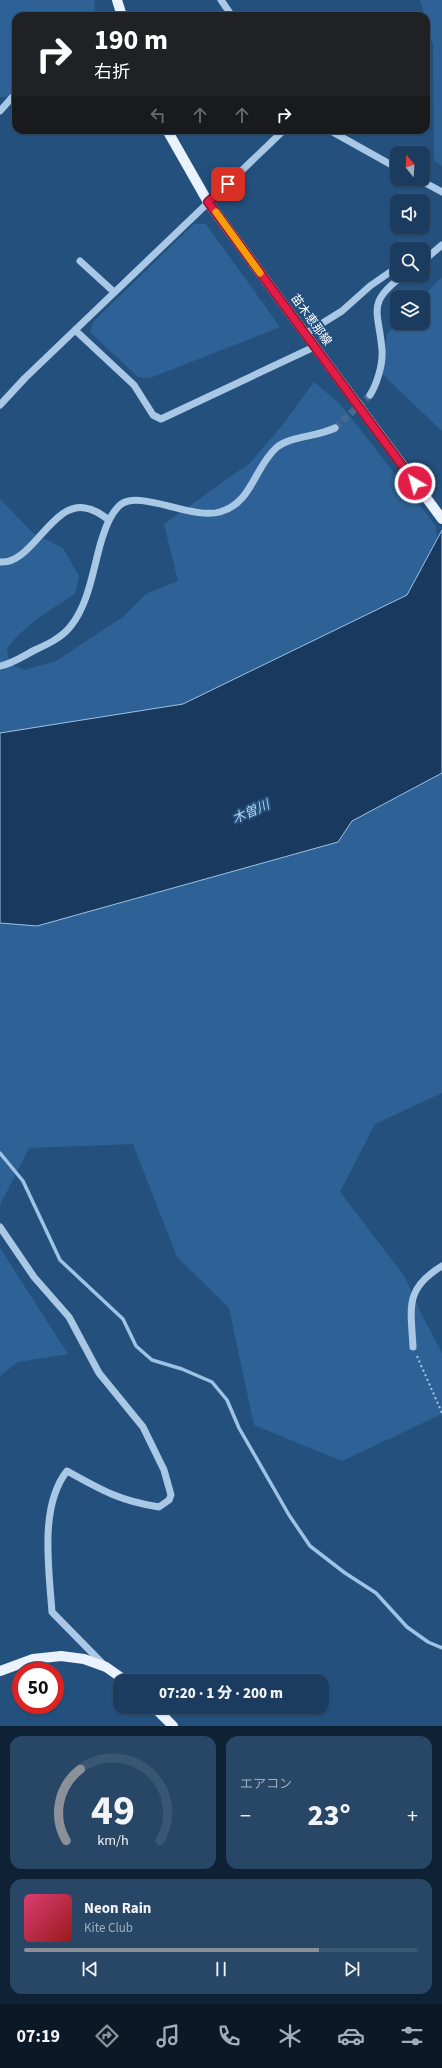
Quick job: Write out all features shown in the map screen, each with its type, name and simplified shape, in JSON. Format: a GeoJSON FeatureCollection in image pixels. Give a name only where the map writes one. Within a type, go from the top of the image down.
{"type":"FeatureCollection","features":[{"type":"Feature","properties":{"kind":"main road"},"geometry":{"type":"LineString","coordinates":[[117,0],[121,12]]}},
{"type":"Feature","properties":{"kind":"main road","name":"苗木恵那線"},"geometry":{"type":"LineString","coordinates":[[169,134],[208,202],[388,448],[442,519]]}},
{"type":"Feature","properties":{"kind":"main road"},"geometry":{"type":"LineString","coordinates":[[0,1670],[33,1658],[61,1656],[84,1659],[106,1667],[116,1674]]}},
{"type":"Feature","properties":{"kind":"main road"},"geometry":{"type":"LineString","coordinates":[[161,1714],[173,1726]]}},
{"type":"Feature","properties":{"kind":"street"},"geometry":{"type":"LineString","coordinates":[[221,0],[229,12]]}},
{"type":"Feature","properties":{"kind":"street"},"geometry":{"type":"LineString","coordinates":[[0,111],[12,98]]}},
{"type":"Feature","properties":{"kind":"street"},"geometry":{"type":"LineString","coordinates":[[0,405],[25,378],[208,202],[238,176],[280,134]]}},
{"type":"Feature","properties":{"kind":"street"},"geometry":{"type":"LineString","coordinates":[[336,134],[390,164]]}},
{"type":"Feature","properties":{"kind":"street"},"geometry":{"type":"LineString","coordinates":[[430,186],[442,192]]}},
{"type":"Feature","properties":{"kind":"street"},"geometry":{"type":"LineString","coordinates":[[430,255],[442,245]]}},
{"type":"Feature","properties":{"kind":"street"},"geometry":{"type":"LineString","coordinates":[[80,261],[114,292]]}},
{"type":"Feature","properties":{"kind":"street"},"geometry":{"type":"LineString","coordinates":[[305,334],[342,311],[370,286],[390,272]]}},
{"type":"Feature","properties":{"kind":"street"},"geometry":{"type":"LineString","coordinates":[[370,395],[374,389],[382,353],[376,314],[377,306],[389,286],[394,282]]}},
{"type":"Feature","properties":{"kind":"street"},"geometry":{"type":"LineString","coordinates":[[75,330],[134,385],[153,415],[161,419],[314,347]]}},
{"type":"Feature","properties":{"kind":"street"},"geometry":{"type":"LineString","coordinates":[[0,666],[56,640],[70,627],[80,611],[104,531],[115,510],[122,504],[130,500],[146,500],[178,510],[203,514],[220,512],[232,507],[246,495],[264,461],[277,447],[294,439],[318,435],[335,428]]}},
{"type":"Feature","properties":{"kind":"street"},"geometry":{"type":"LineString","coordinates":[[0,562],[14,560],[64,513],[75,508],[85,508],[96,511],[109,520]]}},
{"type":"Feature","properties":{"kind":"street"},"geometry":{"type":"LineString","coordinates":[[0,1227],[34,1277],[69,1317],[99,1372],[143,1427],[164,1470],[171,1495],[169,1500],[159,1507],[137,1504],[113,1496],[67,1471],[60,1481],[53,1497],[50,1514],[49,1565],[52,1612],[106,1667]]}},
{"type":"Feature","properties":{"kind":"street"},"geometry":{"type":"LineString","coordinates":[[413,1347],[411,1305],[413,1296],[418,1286],[442,1266]]}},
{"type":"Feature","properties":{"kind":"path"},"geometry":{"type":"LineString","coordinates":[[413,1347],[442,1413]]}},
{"type":"Feature","properties":{"kind":"shaded area"},"geometry":{"type":"Polygon","coordinates":[[[0,0],[95,0],[94,12],[12,12],[12,97],[0,97],[0,0]]]}},
{"type":"Feature","properties":{"kind":"shaded area"},"geometry":{"type":"Polygon","coordinates":[[[420,0],[442,0],[442,166],[434,160],[433,45],[430,35],[430,12],[423,12],[420,0]]]}},
{"type":"Feature","properties":{"kind":"shaded area"},"geometry":{"type":"Polygon","coordinates":[[[194,224],[206,224],[280,327],[150,378],[138,377],[90,332],[93,322],[194,224]]]}},
{"type":"Feature","properties":{"kind":"shaded area"},"geometry":{"type":"Polygon","coordinates":[[[442,277],[442,431],[382,374],[387,334],[391,330],[430,330],[429,290],[442,277]]]}},
{"type":"Feature","properties":{"kind":"shaded area"},"geometry":{"type":"Polygon","coordinates":[[[314,382],[341,405],[436,526],[437,539],[407,595],[183,704],[0,733],[0,499],[33,533],[63,548],[79,576],[75,594],[30,625],[14,639],[7,648],[9,664],[24,670],[56,661],[123,617],[146,594],[178,581],[164,524],[250,463],[281,427],[314,382]]]}},
{"type":"Feature","properties":{"kind":"shaded area"},"geometry":{"type":"Polygon","coordinates":[[[442,773],[442,1093],[375,1124],[340,1192],[405,1277],[421,1313],[442,1353],[442,1414],[342,1461],[254,1425],[229,1308],[177,1257],[133,1144],[29,1148],[0,1205],[0,923],[37,926],[338,842],[352,821],[442,773]]]}},
{"type":"Feature","properties":{"kind":"shaded area"},"geometry":{"type":"Polygon","coordinates":[[[0,1248],[68,1354],[18,1362],[0,1376],[0,1248]]]}},
{"type":"Feature","properties":{"kind":"water","name":"木曽川"},"geometry":{"type":"Polygon","coordinates":[[[442,530],[442,773],[352,821],[338,842],[37,926],[0,923],[0,733],[183,704],[407,595],[442,530]]]}},
{"type":"Feature","properties":{"kind":"waterway"},"geometry":{"type":"LineString","coordinates":[[0,1153],[23,1181],[60,1260],[123,1319],[136,1346],[152,1360],[182,1369],[212,1382],[227,1400],[239,1428],[289,1515],[310,1546],[345,1573],[376,1593],[407,1627],[428,1642],[442,1648]]}},
{"type":"Feature","properties":{"kind":"tunnel"},"geometry":{"type":"LineString","coordinates":[[335,428],[370,395]]}},
{"type":"Feature","properties":{"kind":"slow traffic"},"geometry":{"type":"LineString","coordinates":[[216,212],[260,273]]}},
{"type":"Feature","properties":{"kind":"route"},"geometry":{"type":"LineString","coordinates":[[228,184],[208,202],[415,483]]}}]}
